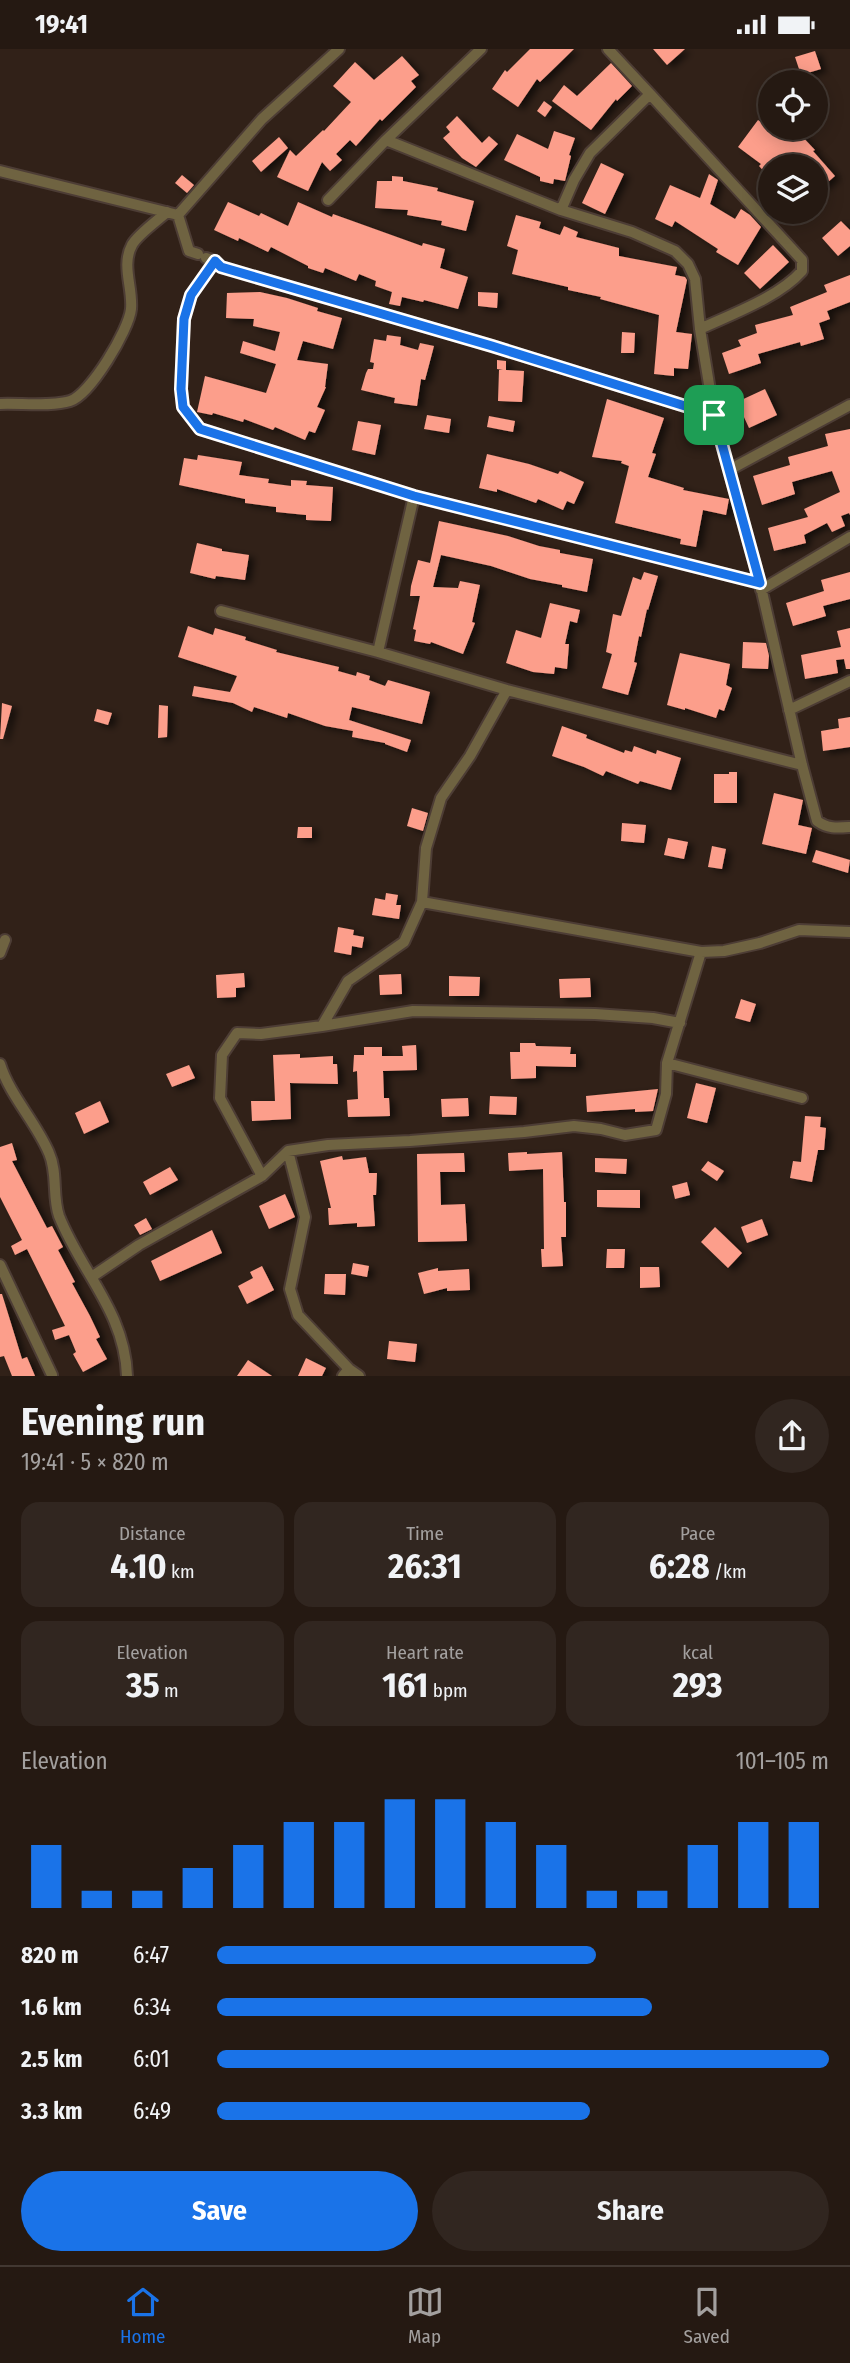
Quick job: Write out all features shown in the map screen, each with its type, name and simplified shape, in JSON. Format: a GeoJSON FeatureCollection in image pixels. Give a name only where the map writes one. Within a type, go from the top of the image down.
{"type":"FeatureCollection","features":[{"type":"Feature","properties":{"kind":"street"},"geometry":{"type":"LineString","coordinates":[[0,404],[61,403],[72,401],[79,396],[120,342],[128,325],[131,308],[127,268],[132,244],[173,213],[262,119],[339,49]]}},
{"type":"Feature","properties":{"kind":"street"},"geometry":{"type":"LineString","coordinates":[[328,200],[481,49]]}},
{"type":"Feature","properties":{"kind":"street"},"geometry":{"type":"LineString","coordinates":[[608,49],[802,260],[802,271],[796,278],[766,297],[700,329]]}},
{"type":"Feature","properties":{"kind":"street"},"geometry":{"type":"LineString","coordinates":[[561,210],[590,153],[650,94]]}},
{"type":"Feature","properties":{"kind":"street"},"geometry":{"type":"LineString","coordinates":[[386,141],[561,210],[632,232],[676,251],[688,264],[695,279],[714,415],[761,586],[817,821],[824,827],[833,829],[850,827]]}},
{"type":"Feature","properties":{"kind":"street"},"geometry":{"type":"LineString","coordinates":[[0,171],[173,213]]}},
{"type":"Feature","properties":{"kind":"street"},"geometry":{"type":"LineString","coordinates":[[173,213],[189,251],[221,267],[492,346],[714,415]]}},
{"type":"Feature","properties":{"kind":"street"},"geometry":{"type":"LineString","coordinates":[[206,258],[184,319],[181,389],[183,407],[200,429],[414,496],[761,586],[850,537]]}},
{"type":"Feature","properties":{"kind":"street"},"geometry":{"type":"LineString","coordinates":[[729,470],[850,405]]}},
{"type":"Feature","properties":{"kind":"street"},"geometry":{"type":"LineString","coordinates":[[378,652],[414,496]]}},
{"type":"Feature","properties":{"kind":"street"},"geometry":{"type":"LineString","coordinates":[[221,611],[378,652],[507,690],[802,765]]}},
{"type":"Feature","properties":{"kind":"street"},"geometry":{"type":"LineString","coordinates":[[789,710],[850,681]]}},
{"type":"Feature","properties":{"kind":"street"},"geometry":{"type":"LineString","coordinates":[[322,1025],[348,981],[404,942],[422,902],[426,848],[441,798],[470,756],[507,690]]}},
{"type":"Feature","properties":{"kind":"street"},"geometry":{"type":"LineString","coordinates":[[422,902],[701,952],[724,951],[799,930],[850,932]]}},
{"type":"Feature","properties":{"kind":"street"},"geometry":{"type":"LineString","coordinates":[[0,953],[5,940]]}},
{"type":"Feature","properties":{"kind":"street"},"geometry":{"type":"LineString","coordinates":[[93,1276],[139,1245],[262,1176],[288,1151],[328,1145],[435,1139],[574,1126],[625,1135],[656,1131],[666,1094],[667,1063],[701,952]]}},
{"type":"Feature","properties":{"kind":"street"},"geometry":{"type":"LineString","coordinates":[[262,1176],[220,1098],[222,1055],[237,1033],[261,1034],[413,1011],[595,1014],[653,1018],[680,1023]]}},
{"type":"Feature","properties":{"kind":"street"},"geometry":{"type":"LineString","coordinates":[[667,1063],[802,1098]]}},
{"type":"Feature","properties":{"kind":"street"},"geometry":{"type":"LineString","coordinates":[[0,1064],[48,1151],[55,1172],[59,1215],[122,1336],[127,1376]]}},
{"type":"Feature","properties":{"kind":"street"},"geometry":{"type":"LineString","coordinates":[[288,1151],[305,1217],[290,1289],[298,1315],[346,1372],[359,1376]]}},
{"type":"Feature","properties":{"kind":"street"},"geometry":{"type":"LineString","coordinates":[[0,1265],[52,1375]]}},
{"type":"Feature","properties":{"kind":"building"},"geometry":{"type":"Polygon","coordinates":[[[530,49],[574,49],[540,82],[537,79],[518,107],[492,89],[505,70],[507,72],[530,49]]]}},
{"type":"Feature","properties":{"kind":"building"},"geometry":{"type":"Polygon","coordinates":[[[653,49],[685,49],[667,65],[653,49]]]}},
{"type":"Feature","properties":{"kind":"building"},"geometry":{"type":"Polygon","coordinates":[[[815,51],[821,69],[799,70],[795,57],[815,51]]]}},
{"type":"Feature","properties":{"kind":"building"},"geometry":{"type":"Polygon","coordinates":[[[402,56],[419,75],[411,81],[416,87],[382,121],[380,119],[356,146],[350,140],[336,154],[342,160],[330,171],[322,162],[308,191],[277,177],[290,150],[296,156],[351,102],[333,86],[355,62],[374,80],[402,56]]]}},
{"type":"Feature","properties":{"kind":"building"},"geometry":{"type":"Polygon","coordinates":[[[611,63],[632,86],[617,101],[616,99],[591,130],[552,101],[564,85],[577,96],[611,63]]]}},
{"type":"Feature","properties":{"kind":"building"},"geometry":{"type":"Polygon","coordinates":[[[544,101],[552,107],[545,117],[537,111],[544,101]]]}},
{"type":"Feature","properties":{"kind":"building"},"geometry":{"type":"Polygon","coordinates":[[[457,116],[482,143],[489,136],[498,144],[476,167],[462,158],[443,138],[450,132],[446,127],[457,116]]]}},
{"type":"Feature","properties":{"kind":"building"},"geometry":{"type":"Polygon","coordinates":[[[758,120],[758,140],[806,140],[816,154],[758,154],[758,162],[738,147],[758,120]]]}},
{"type":"Feature","properties":{"kind":"building"},"geometry":{"type":"Polygon","coordinates":[[[554,131],[575,138],[565,181],[554,179],[553,184],[540,181],[540,177],[504,160],[517,134],[548,149],[554,131]]]}},
{"type":"Feature","properties":{"kind":"building"},"geometry":{"type":"Polygon","coordinates":[[[279,137],[288,148],[261,172],[252,161],[279,137]]]}},
{"type":"Feature","properties":{"kind":"building"},"geometry":{"type":"Polygon","coordinates":[[[601,163],[624,174],[605,214],[582,203],[601,163]]]}},
{"type":"Feature","properties":{"kind":"building"},"geometry":{"type":"Polygon","coordinates":[[[828,168],[835,176],[828,182],[828,168]]]}},
{"type":"Feature","properties":{"kind":"building"},"geometry":{"type":"Polygon","coordinates":[[[709,174],[718,180],[710,204],[735,219],[741,209],[761,227],[738,265],[675,221],[672,227],[655,219],[670,185],[700,198],[709,174]]]}},
{"type":"Feature","properties":{"kind":"building"},"geometry":{"type":"Polygon","coordinates":[[[182,175],[194,185],[187,193],[175,183],[182,175]]]}},
{"type":"Feature","properties":{"kind":"building"},"geometry":{"type":"Polygon","coordinates":[[[392,176],[403,177],[403,181],[438,188],[437,191],[474,201],[466,231],[441,225],[442,221],[407,215],[408,210],[375,208],[377,181],[392,181],[392,176]]]}},
{"type":"Feature","properties":{"kind":"building"},"geometry":{"type":"Polygon","coordinates":[[[228,202],[288,226],[298,202],[332,217],[333,214],[422,246],[423,243],[445,249],[440,268],[468,277],[458,309],[402,297],[400,306],[389,304],[392,292],[375,286],[376,281],[359,274],[356,281],[325,268],[323,273],[308,268],[271,247],[268,252],[214,230],[228,202]]]}},
{"type":"Feature","properties":{"kind":"building"},"geometry":{"type":"Polygon","coordinates":[[[516,215],[541,222],[539,228],[560,235],[564,226],[578,232],[576,237],[619,248],[619,256],[677,267],[675,275],[687,280],[676,332],[692,334],[688,369],[674,368],[674,376],[654,374],[659,315],[568,290],[568,287],[512,274],[518,250],[507,246],[516,215]]]}},
{"type":"Feature","properties":{"kind":"building"},"geometry":{"type":"Polygon","coordinates":[[[841,221],[850,230],[850,246],[838,256],[822,238],[841,221]]]}},
{"type":"Feature","properties":{"kind":"building"},"geometry":{"type":"Polygon","coordinates":[[[773,245],[789,262],[760,289],[744,273],[773,245]]]}},
{"type":"Feature","properties":{"kind":"building"},"geometry":{"type":"Polygon","coordinates":[[[850,275],[850,302],[827,311],[830,319],[819,323],[824,339],[801,346],[800,342],[758,354],[761,363],[729,374],[722,353],[741,346],[738,340],[757,333],[755,325],[793,315],[790,307],[827,292],[824,285],[850,275]]]}},
{"type":"Feature","properties":{"kind":"building"},"geometry":{"type":"Polygon","coordinates":[[[260,292],[287,298],[342,318],[333,349],[303,341],[297,360],[328,364],[326,387],[317,407],[325,410],[315,433],[309,431],[305,440],[275,427],[273,430],[244,419],[243,422],[213,413],[197,412],[205,376],[266,393],[276,364],[240,353],[243,341],[275,351],[280,332],[253,326],[254,319],[226,318],[227,293],[260,292]]]}},
{"type":"Feature","properties":{"kind":"building"},"geometry":{"type":"Polygon","coordinates":[[[478,292],[498,293],[497,308],[478,306],[478,292]]]}},
{"type":"Feature","properties":{"kind":"building"},"geometry":{"type":"Polygon","coordinates":[[[622,332],[635,333],[634,353],[621,353],[622,332]]]}},
{"type":"Feature","properties":{"kind":"building"},"geometry":{"type":"Polygon","coordinates":[[[387,335],[401,337],[400,345],[418,350],[420,343],[434,346],[425,380],[421,379],[417,406],[394,403],[395,398],[361,390],[368,369],[373,369],[374,363],[370,362],[374,339],[386,341],[387,335]]]}},
{"type":"Feature","properties":{"kind":"building"},"geometry":{"type":"Polygon","coordinates":[[[497,360],[506,361],[506,370],[524,371],[522,402],[498,401],[499,370],[503,370],[497,369],[497,360]]]}},
{"type":"Feature","properties":{"kind":"building"},"geometry":{"type":"Polygon","coordinates":[[[765,389],[777,415],[749,428],[737,402],[765,389]]]}},
{"type":"Feature","properties":{"kind":"building"},"geometry":{"type":"Polygon","coordinates":[[[607,399],[664,418],[652,453],[656,454],[648,477],[684,488],[683,490],[729,499],[726,515],[703,510],[696,547],[680,544],[681,539],[615,523],[629,466],[621,463],[622,461],[592,457],[607,399]]]}},
{"type":"Feature","properties":{"kind":"building"},"geometry":{"type":"Polygon","coordinates":[[[427,415],[451,419],[449,433],[424,429],[427,415]]]}},
{"type":"Feature","properties":{"kind":"building"},"geometry":{"type":"Polygon","coordinates":[[[489,416],[515,421],[513,432],[487,427],[489,416]]]}},
{"type":"Feature","properties":{"kind":"building"},"geometry":{"type":"Polygon","coordinates":[[[358,421],[381,425],[375,455],[352,450],[358,421]]]}},
{"type":"Feature","properties":{"kind":"building"},"geometry":{"type":"Polygon","coordinates":[[[850,429],[850,515],[841,516],[845,526],[832,532],[827,523],[804,535],[806,543],[774,551],[768,528],[808,517],[804,509],[840,492],[832,471],[792,482],[795,494],[762,505],[753,476],[790,465],[788,457],[828,446],[825,434],[850,429]]]}},
{"type":"Feature","properties":{"kind":"building"},"geometry":{"type":"Polygon","coordinates":[[[487,454],[558,474],[560,471],[584,482],[574,504],[567,501],[563,510],[538,499],[536,503],[497,489],[497,492],[479,488],[487,454]]]}},
{"type":"Feature","properties":{"kind":"building"},"geometry":{"type":"Polygon","coordinates":[[[198,455],[242,462],[239,475],[269,479],[268,483],[291,486],[291,480],[307,481],[306,485],[333,487],[331,521],[306,520],[306,515],[276,512],[276,507],[245,503],[245,499],[179,485],[184,458],[197,460],[198,455]]]}},
{"type":"Feature","properties":{"kind":"building"},"geometry":{"type":"Polygon","coordinates":[[[439,521],[593,559],[587,592],[441,555],[433,587],[458,588],[460,581],[480,585],[472,622],[475,623],[463,654],[431,642],[414,641],[416,630],[413,629],[420,596],[410,596],[411,586],[418,560],[430,563],[439,521]]]}},
{"type":"Feature","properties":{"kind":"building"},"geometry":{"type":"Polygon","coordinates":[[[197,543],[222,551],[249,555],[245,580],[216,576],[215,579],[190,573],[197,543]]]}},
{"type":"Feature","properties":{"kind":"building"},"geometry":{"type":"Polygon","coordinates":[[[644,572],[658,576],[641,637],[639,636],[634,662],[637,663],[628,695],[602,688],[612,654],[606,652],[613,614],[621,616],[633,577],[641,580],[644,572]]]}},
{"type":"Feature","properties":{"kind":"building"},"geometry":{"type":"Polygon","coordinates":[[[850,572],[850,599],[823,606],[826,616],[793,626],[786,603],[824,591],[821,580],[850,572]]]}},
{"type":"Feature","properties":{"kind":"building"},"geometry":{"type":"Polygon","coordinates":[[[550,603],[580,610],[577,623],[570,621],[565,644],[569,644],[567,669],[555,667],[554,674],[533,672],[506,663],[516,630],[541,638],[550,603]]]}},
{"type":"Feature","properties":{"kind":"building"},"geometry":{"type":"Polygon","coordinates":[[[188,626],[213,635],[215,628],[246,637],[245,640],[277,650],[276,652],[339,667],[338,671],[356,676],[357,672],[370,676],[369,680],[385,686],[388,680],[430,692],[422,724],[352,707],[349,720],[411,740],[407,752],[385,743],[352,737],[353,731],[325,726],[288,713],[287,718],[254,707],[252,712],[233,703],[192,696],[194,686],[230,692],[237,676],[178,657],[188,626]]]}},
{"type":"Feature","properties":{"kind":"building"},"geometry":{"type":"Polygon","coordinates":[[[850,628],[850,669],[846,669],[844,659],[836,660],[838,673],[805,679],[801,655],[841,647],[837,631],[850,628]]]}},
{"type":"Feature","properties":{"kind":"building"},"geometry":{"type":"Polygon","coordinates":[[[743,642],[766,643],[768,669],[742,668],[743,642]]]}},
{"type":"Feature","properties":{"kind":"building"},"geometry":{"type":"Polygon","coordinates":[[[680,653],[730,664],[726,685],[732,688],[724,711],[719,709],[716,718],[667,705],[680,653]]]}},
{"type":"Feature","properties":{"kind":"building"},"geometry":{"type":"Polygon","coordinates":[[[2,703],[12,706],[3,739],[0,739],[2,703]]]}},
{"type":"Feature","properties":{"kind":"building"},"geometry":{"type":"Polygon","coordinates":[[[159,705],[168,706],[167,737],[158,738],[159,705]]]}},
{"type":"Feature","properties":{"kind":"building"},"geometry":{"type":"Polygon","coordinates":[[[97,709],[112,713],[108,725],[94,721],[97,709]]]}},
{"type":"Feature","properties":{"kind":"building"},"geometry":{"type":"Polygon","coordinates":[[[850,717],[850,747],[823,751],[821,731],[839,728],[838,719],[850,717]]]}},
{"type":"Feature","properties":{"kind":"building"},"geometry":{"type":"Polygon","coordinates":[[[562,726],[624,753],[625,750],[632,752],[634,746],[656,754],[657,750],[681,758],[671,790],[640,781],[638,784],[606,771],[603,776],[552,756],[562,726]]]}},
{"type":"Feature","properties":{"kind":"building"},"geometry":{"type":"Polygon","coordinates":[[[737,772],[737,803],[714,803],[714,774],[737,772]]]}},
{"type":"Feature","properties":{"kind":"building"},"geometry":{"type":"Polygon","coordinates":[[[774,793],[803,800],[798,825],[812,828],[806,854],[762,844],[774,793]]]}},
{"type":"Feature","properties":{"kind":"building"},"geometry":{"type":"Polygon","coordinates":[[[412,808],[428,813],[423,831],[407,826],[412,808]]]}},
{"type":"Feature","properties":{"kind":"building"},"geometry":{"type":"Polygon","coordinates":[[[622,823],[646,825],[644,843],[621,841],[622,823]]]}},
{"type":"Feature","properties":{"kind":"building"},"geometry":{"type":"Polygon","coordinates":[[[298,827],[312,827],[312,838],[297,838],[298,827]]]}},
{"type":"Feature","properties":{"kind":"building"},"geometry":{"type":"Polygon","coordinates":[[[668,838],[688,842],[684,859],[664,855],[668,838]]]}},
{"type":"Feature","properties":{"kind":"building"},"geometry":{"type":"Polygon","coordinates":[[[712,846],[726,849],[722,869],[708,867],[712,846]]]}},
{"type":"Feature","properties":{"kind":"building"},"geometry":{"type":"Polygon","coordinates":[[[816,850],[850,860],[848,873],[812,862],[816,850]]]}},
{"type":"Feature","properties":{"kind":"building"},"geometry":{"type":"Polygon","coordinates":[[[386,893],[398,895],[396,905],[401,905],[399,919],[372,915],[375,898],[385,900],[386,893]]]}},
{"type":"Feature","properties":{"kind":"building"},"geometry":{"type":"Polygon","coordinates":[[[338,927],[354,930],[353,935],[364,937],[362,948],[352,946],[351,955],[334,952],[338,927]]]}},
{"type":"Feature","properties":{"kind":"building"},"geometry":{"type":"Polygon","coordinates":[[[244,973],[245,987],[236,988],[236,997],[217,998],[216,975],[244,973]]]}},
{"type":"Feature","properties":{"kind":"building"},"geometry":{"type":"Polygon","coordinates":[[[401,974],[402,994],[380,995],[379,975],[401,974]]]}},
{"type":"Feature","properties":{"kind":"building"},"geometry":{"type":"Polygon","coordinates":[[[449,976],[480,977],[479,996],[449,996],[449,976]]]}},
{"type":"Feature","properties":{"kind":"building"},"geometry":{"type":"Polygon","coordinates":[[[590,978],[591,997],[560,998],[559,979],[590,978]]]}},
{"type":"Feature","properties":{"kind":"building"},"geometry":{"type":"Polygon","coordinates":[[[741,999],[756,1004],[750,1022],[735,1018],[741,999]]]}},
{"type":"Feature","properties":{"kind":"building"},"geometry":{"type":"Polygon","coordinates":[[[520,1043],[571,1047],[570,1054],[576,1054],[576,1067],[536,1066],[536,1078],[511,1079],[510,1052],[520,1052],[520,1043]]]}},
{"type":"Feature","properties":{"kind":"building"},"geometry":{"type":"Polygon","coordinates":[[[416,1045],[417,1070],[383,1071],[384,1098],[389,1098],[390,1116],[348,1117],[347,1100],[358,1099],[357,1071],[353,1072],[354,1055],[364,1055],[364,1047],[382,1047],[382,1056],[403,1056],[402,1046],[416,1045]]]}},
{"type":"Feature","properties":{"kind":"building"},"geometry":{"type":"Polygon","coordinates":[[[300,1054],[300,1058],[333,1056],[333,1064],[337,1064],[338,1084],[290,1083],[291,1119],[252,1121],[251,1101],[275,1101],[273,1055],[300,1054]]]}},
{"type":"Feature","properties":{"kind":"building"},"geometry":{"type":"Polygon","coordinates":[[[189,1065],[195,1078],[172,1087],[166,1074],[189,1065]]]}},
{"type":"Feature","properties":{"kind":"building"},"geometry":{"type":"Polygon","coordinates":[[[696,1083],[716,1088],[707,1123],[687,1118],[696,1083]]]}},
{"type":"Feature","properties":{"kind":"building"},"geometry":{"type":"Polygon","coordinates":[[[658,1089],[653,1111],[635,1112],[635,1109],[587,1112],[586,1096],[658,1089]]]}},
{"type":"Feature","properties":{"kind":"building"},"geometry":{"type":"Polygon","coordinates":[[[490,1096],[517,1097],[516,1115],[489,1114],[490,1096]]]}},
{"type":"Feature","properties":{"kind":"building"},"geometry":{"type":"Polygon","coordinates":[[[468,1098],[469,1116],[442,1117],[441,1099],[468,1098]]]}},
{"type":"Feature","properties":{"kind":"building"},"geometry":{"type":"Polygon","coordinates":[[[100,1101],[109,1122],[84,1134],[75,1113],[100,1101]]]}},
{"type":"Feature","properties":{"kind":"building"},"geometry":{"type":"Polygon","coordinates":[[[805,1116],[821,1117],[820,1127],[826,1128],[824,1150],[818,1150],[812,1182],[790,1178],[793,1161],[801,1162],[805,1116]]]}},
{"type":"Feature","properties":{"kind":"building"},"geometry":{"type":"Polygon","coordinates":[[[12,1143],[17,1160],[12,1161],[47,1228],[52,1226],[63,1247],[58,1250],[100,1337],[96,1339],[107,1359],[83,1372],[73,1354],[76,1352],[69,1335],[55,1340],[52,1330],[65,1326],[27,1249],[15,1255],[11,1246],[22,1240],[0,1197],[0,1147],[12,1143]]]}},
{"type":"Feature","properties":{"kind":"building"},"geometry":{"type":"Polygon","coordinates":[[[562,1152],[566,1202],[566,1237],[561,1237],[563,1266],[542,1267],[543,1169],[509,1171],[508,1153],[562,1152]]]}},
{"type":"Feature","properties":{"kind":"building"},"geometry":{"type":"Polygon","coordinates":[[[464,1153],[465,1172],[440,1172],[441,1205],[465,1204],[467,1241],[418,1242],[417,1154],[464,1153]]]}},
{"type":"Feature","properties":{"kind":"building"},"geometry":{"type":"Polygon","coordinates":[[[342,1156],[343,1160],[366,1157],[369,1173],[377,1173],[376,1195],[373,1195],[375,1226],[357,1227],[357,1223],[329,1225],[328,1208],[331,1208],[320,1161],[342,1156]]]}},
{"type":"Feature","properties":{"kind":"building"},"geometry":{"type":"Polygon","coordinates":[[[595,1158],[627,1159],[626,1174],[595,1172],[595,1158]]]}},
{"type":"Feature","properties":{"kind":"building"},"geometry":{"type":"Polygon","coordinates":[[[708,1161],[724,1171],[717,1181],[701,1170],[708,1161]]]}},
{"type":"Feature","properties":{"kind":"building"},"geometry":{"type":"Polygon","coordinates":[[[170,1167],[178,1180],[150,1195],[143,1182],[170,1167]]]}},
{"type":"Feature","properties":{"kind":"building"},"geometry":{"type":"Polygon","coordinates":[[[687,1182],[690,1195],[675,1199],[672,1186],[687,1182]]]}},
{"type":"Feature","properties":{"kind":"building"},"geometry":{"type":"Polygon","coordinates":[[[597,1190],[640,1190],[640,1208],[597,1207],[597,1190]]]}},
{"type":"Feature","properties":{"kind":"building"},"geometry":{"type":"Polygon","coordinates":[[[285,1194],[295,1217],[269,1229],[259,1206],[285,1194]]]}},
{"type":"Feature","properties":{"kind":"building"},"geometry":{"type":"Polygon","coordinates":[[[146,1218],[152,1229],[140,1235],[134,1225],[146,1218]]]}},
{"type":"Feature","properties":{"kind":"building"},"geometry":{"type":"Polygon","coordinates":[[[762,1219],[768,1235],[747,1243],[741,1227],[762,1219]]]}},
{"type":"Feature","properties":{"kind":"building"},"geometry":{"type":"Polygon","coordinates":[[[715,1227],[742,1253],[728,1268],[701,1242],[715,1227]]]}},
{"type":"Feature","properties":{"kind":"building"},"geometry":{"type":"Polygon","coordinates":[[[212,1230],[222,1253],[160,1281],[151,1261],[212,1230]]]}},
{"type":"Feature","properties":{"kind":"building"},"geometry":{"type":"Polygon","coordinates":[[[607,1249],[625,1249],[624,1268],[606,1268],[607,1249]]]}},
{"type":"Feature","properties":{"kind":"building"},"geometry":{"type":"Polygon","coordinates":[[[353,1263],[369,1266],[367,1277],[351,1274],[353,1263]]]}},
{"type":"Feature","properties":{"kind":"building"},"geometry":{"type":"Polygon","coordinates":[[[262,1266],[274,1290],[247,1304],[238,1286],[253,1278],[250,1272],[262,1266]]]}},
{"type":"Feature","properties":{"kind":"building"},"geometry":{"type":"Polygon","coordinates":[[[640,1267],[659,1267],[660,1287],[640,1288],[640,1267]]]}},
{"type":"Feature","properties":{"kind":"building"},"geometry":{"type":"Polygon","coordinates":[[[438,1268],[438,1271],[469,1269],[470,1290],[447,1291],[447,1288],[424,1294],[418,1273],[438,1268]]]}},
{"type":"Feature","properties":{"kind":"building"},"geometry":{"type":"Polygon","coordinates":[[[325,1274],[346,1274],[345,1295],[324,1294],[325,1274]]]}},
{"type":"Feature","properties":{"kind":"building"},"geometry":{"type":"Polygon","coordinates":[[[0,1294],[22,1359],[27,1357],[35,1376],[12,1376],[4,1356],[0,1357],[0,1294]]]}},
{"type":"Feature","properties":{"kind":"building"},"geometry":{"type":"Polygon","coordinates":[[[389,1341],[417,1344],[415,1362],[387,1359],[389,1341]]]}},
{"type":"Feature","properties":{"kind":"building"},"geometry":{"type":"Polygon","coordinates":[[[306,1358],[326,1368],[322,1376],[298,1376],[306,1358]]]}},
{"type":"Feature","properties":{"kind":"building"},"geometry":{"type":"Polygon","coordinates":[[[248,1360],[272,1376],[237,1376],[248,1360]]]}},
{"type":"Feature","properties":{"kind":"route"},"geometry":{"type":"LineString","coordinates":[[215,261],[221,267],[492,346],[714,415],[760,583],[414,496],[200,429],[183,407],[181,389],[186,308],[191,295],[215,261]]}}]}
